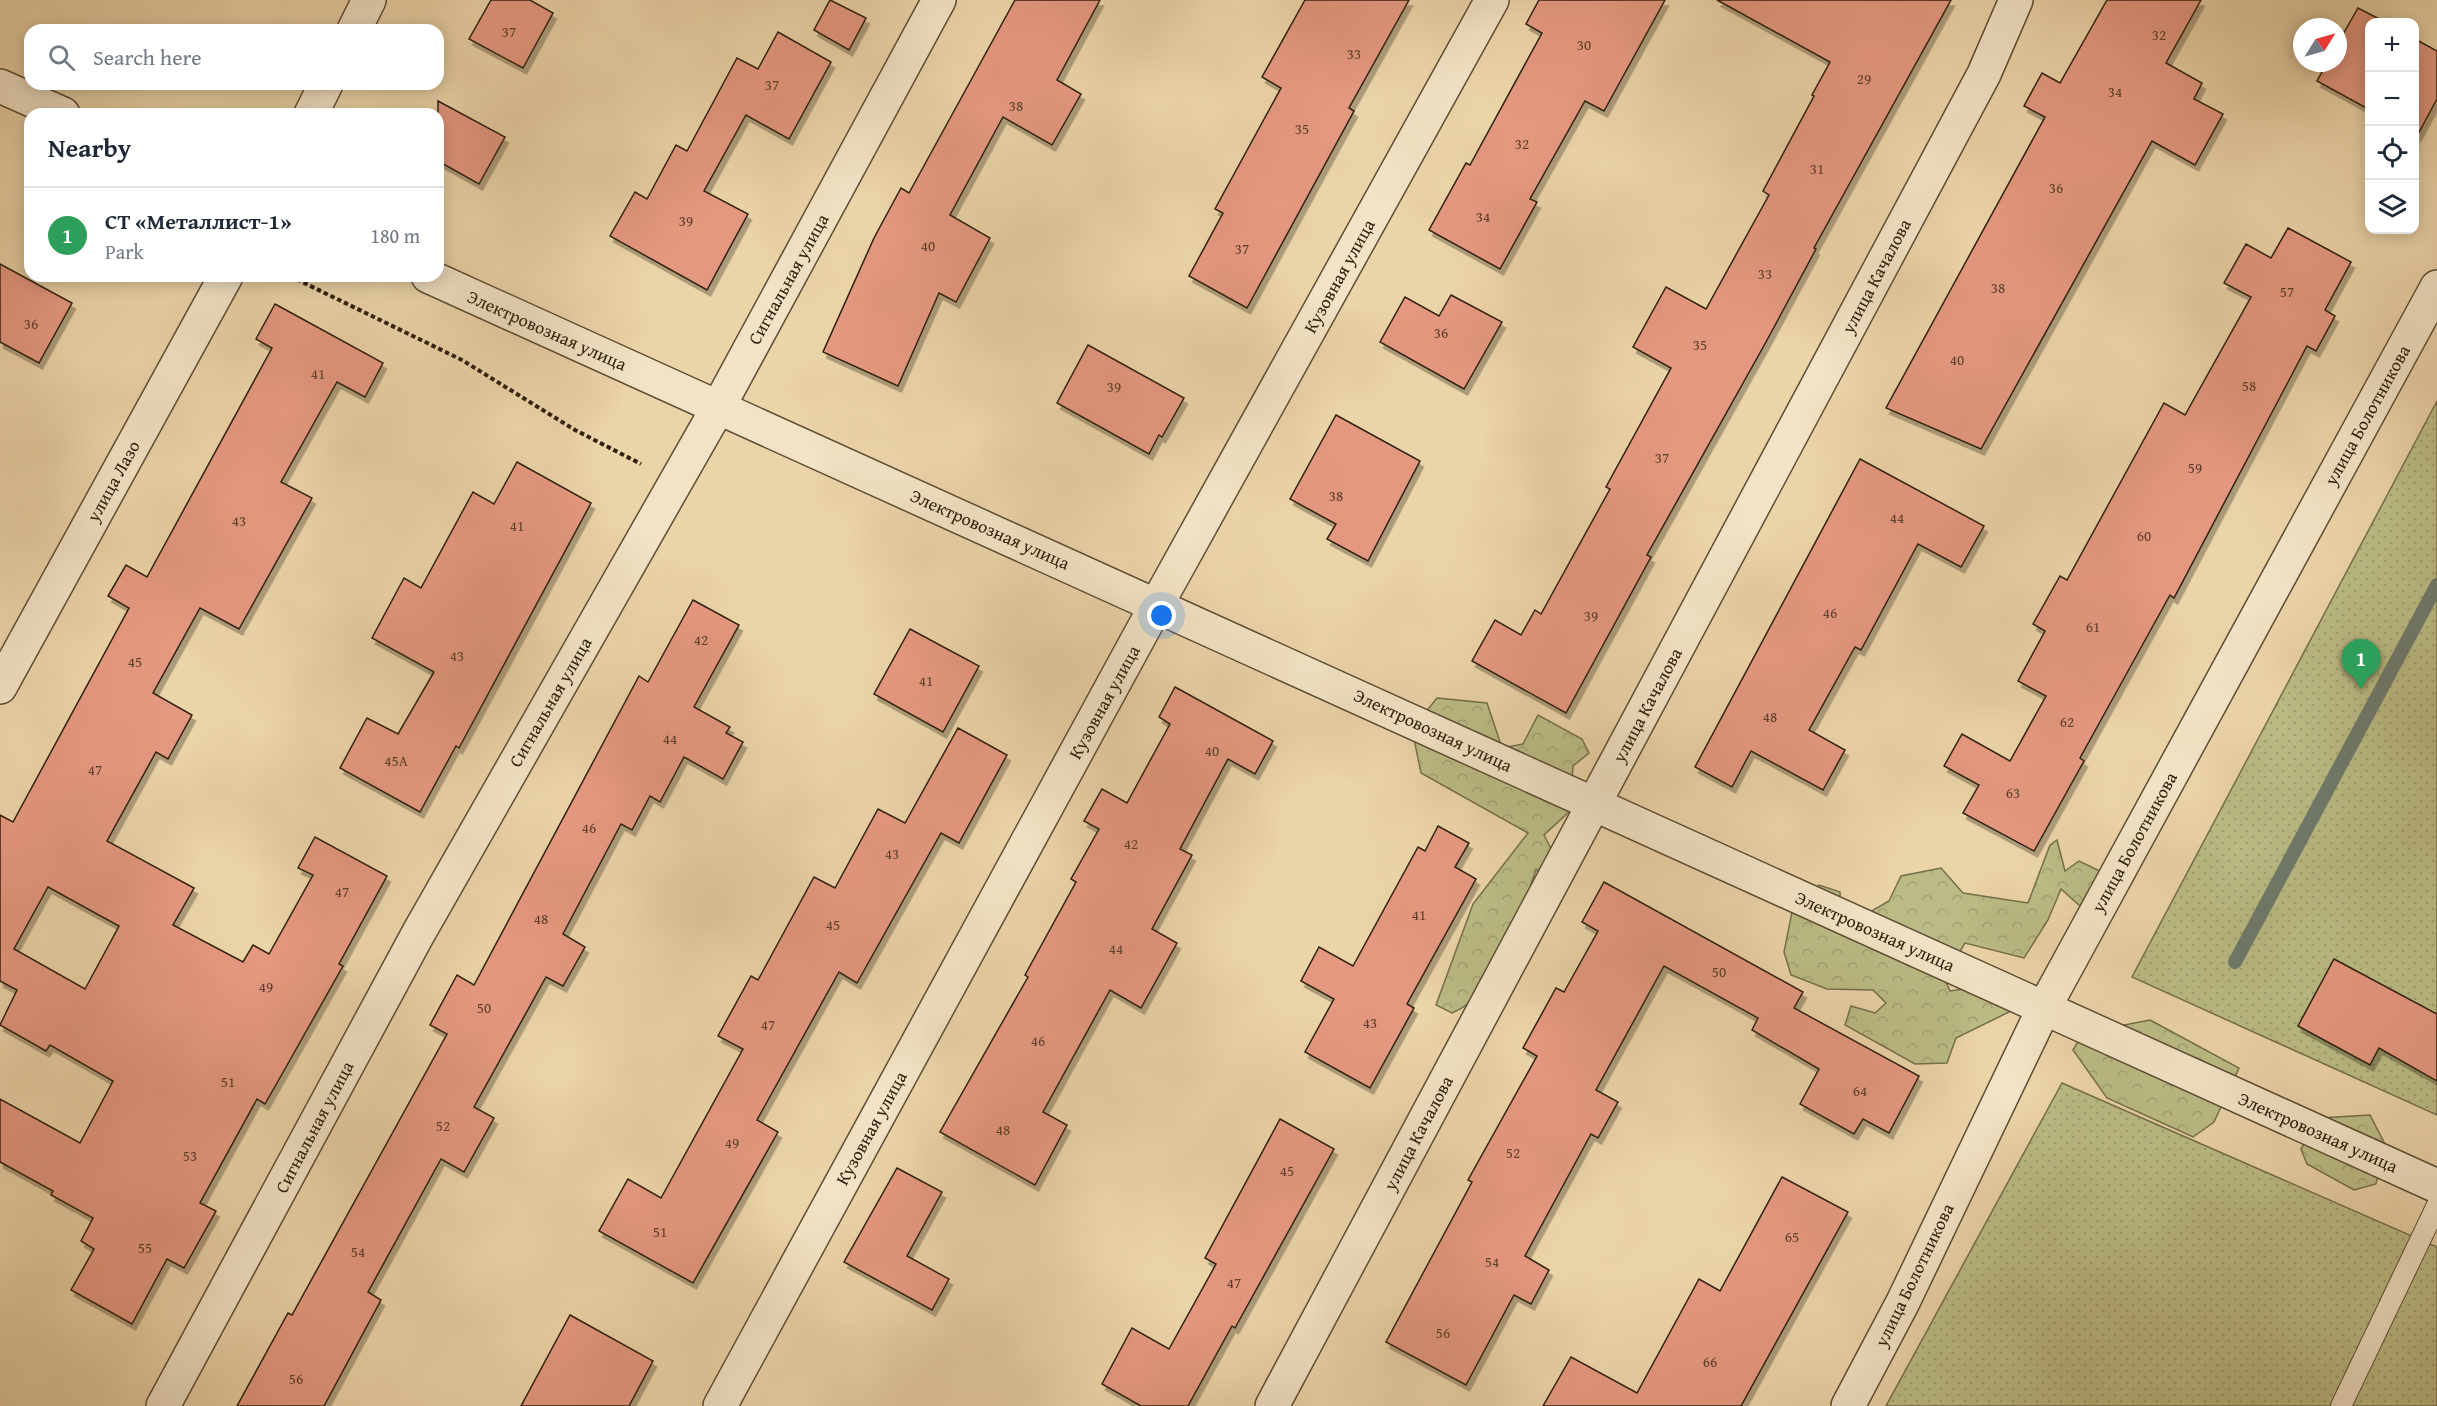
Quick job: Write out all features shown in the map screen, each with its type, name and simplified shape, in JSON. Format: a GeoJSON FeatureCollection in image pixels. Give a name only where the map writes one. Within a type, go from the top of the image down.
{"type":"FeatureCollection","features":[{"type":"Feature","properties":{"kind":"street"},"geometry":{"type":"LineString","coordinates":[[357,24],[369,0]]}},
{"type":"Feature","properties":{"kind":"street","name":"Сигнальная улица"},"geometry":{"type":"LineString","coordinates":[[164,1406],[418,934],[719,406],[939,0]]}},
{"type":"Feature","properties":{"kind":"street","name":"Кузовная улица"},"geometry":{"type":"LineString","coordinates":[[720,1406],[1157,604],[1492,0]]}},
{"type":"Feature","properties":{"kind":"street","name":"улица Качалова"},"geometry":{"type":"LineString","coordinates":[[1272,1406],[1984,74],[2016,0]]}},
{"type":"Feature","properties":{"kind":"street"},"geometry":{"type":"LineString","coordinates":[[0,86],[50,108]]}},
{"type":"Feature","properties":{"kind":"street"},"geometry":{"type":"LineString","coordinates":[[314,108],[323,90]]}},
{"type":"Feature","properties":{"kind":"street","name":"улица Лазо"},"geometry":{"type":"LineString","coordinates":[[0,687],[223,282]]}},
{"type":"Feature","properties":{"kind":"street","name":"Электровозная улица"},"geometry":{"type":"LineString","coordinates":[[441,282],[1157,604],[2437,1186]]}},
{"type":"Feature","properties":{"kind":"street","name":"улица Болотникова"},"geometry":{"type":"LineString","coordinates":[[1848,1406],[1903,1302],[2044,1008],[2437,287]]}},
{"type":"Feature","properties":{"kind":"lane"},"geometry":{"type":"LineString","coordinates":[[2341,1406],[2437,1205]]}},
{"type":"Feature","properties":{"kind":"path"},"geometry":{"type":"LineString","coordinates":[[302,282],[462,360],[575,430],[675,482]]}},
{"type":"Feature","properties":{"kind":"green space"},"geometry":{"type":"Polygon","coordinates":[[[2437,401],[2437,1115],[2132,977],[2437,401]]]}},
{"type":"Feature","properties":{"kind":"green space"},"geometry":{"type":"Polygon","coordinates":[[[1437,698],[1487,703],[1502,748],[1523,744],[1538,715],[1582,739],[1589,753],[1573,766],[1570,811],[1544,835],[1564,874],[1556,884],[1536,870],[1515,931],[1497,971],[1485,988],[1470,1002],[1452,1013],[1436,1005],[1473,904],[1528,833],[1421,773],[1412,729],[1437,698]]]}},
{"type":"Feature","properties":{"kind":"green space"},"geometry":{"type":"Polygon","coordinates":[[[2057,840],[2065,871],[2079,861],[2104,873],[2100,893],[2080,906],[2061,889],[2048,920],[2024,958],[1965,943],[1944,978],[1950,991],[2005,983],[2011,1005],[2009,1012],[1956,1038],[1947,1063],[1915,1064],[1845,1025],[1851,1006],[1875,1013],[1886,1003],[1873,990],[1827,989],[1791,975],[1784,952],[1792,912],[1819,885],[1840,892],[1841,929],[1889,901],[1901,876],[1941,868],[1963,893],[2028,903],[2050,845],[2057,840]]]}},
{"type":"Feature","properties":{"kind":"green space"},"geometry":{"type":"Polygon","coordinates":[[[2150,1020],[2239,1068],[2214,1122],[2193,1137],[2107,1098],[2073,1050],[2083,1033],[2150,1020]]]}},
{"type":"Feature","properties":{"kind":"green space"},"geometry":{"type":"Polygon","coordinates":[[[2062,1083],[2437,1247],[2437,1406],[1886,1406],[2062,1083]]]}},
{"type":"Feature","properties":{"kind":"green space"},"geometry":{"type":"Polygon","coordinates":[[[2370,1115],[2385,1144],[2376,1184],[2354,1190],[2307,1164],[2301,1149],[2319,1118],[2370,1115]]]}},
{"type":"Feature","properties":{"kind":"building"},"geometry":{"type":"Polygon","coordinates":[[[491,0],[530,0],[553,13],[523,68],[469,39],[491,0]]]}},
{"type":"Feature","properties":{"kind":"building"},"geometry":{"type":"Polygon","coordinates":[[[830,0],[866,18],[849,50],[814,30],[830,0]]]}},
{"type":"Feature","properties":{"kind":"building"},"geometry":{"type":"Polygon","coordinates":[[[1015,0],[1100,0],[1057,80],[1081,94],[1052,145],[1003,117],[950,215],[990,238],[956,302],[939,293],[898,386],[823,352],[874,238],[901,188],[909,193],[1015,0]]]}},
{"type":"Feature","properties":{"kind":"building"},"geometry":{"type":"Polygon","coordinates":[[[1305,0],[1409,0],[1349,108],[1354,111],[1247,308],[1189,276],[1223,213],[1215,209],[1281,88],[1262,77],[1305,0]]]}},
{"type":"Feature","properties":{"kind":"building"},"geometry":{"type":"Polygon","coordinates":[[[1539,0],[1665,0],[1604,111],[1585,101],[1530,199],[1537,202],[1500,269],[1429,230],[1466,163],[1470,165],[1542,33],[1526,24],[1539,0]]]}},
{"type":"Feature","properties":{"kind":"building"},"geometry":{"type":"Polygon","coordinates":[[[1717,0],[1951,0],[1814,248],[1816,249],[1766,342],[1647,555],[1651,557],[1566,713],[1472,661],[1495,620],[1521,635],[1535,610],[1541,614],[1610,489],[1606,487],[1671,368],[1633,347],[1666,287],[1706,309],[1769,195],[1763,191],[1830,62],[1717,0]]]}},
{"type":"Feature","properties":{"kind":"building"},"geometry":{"type":"Polygon","coordinates":[[[2107,0],[2201,0],[2166,63],[2202,83],[2194,99],[2223,114],[2195,165],[2152,141],[1981,449],[1886,408],[2045,117],[2024,106],[2042,73],[2060,83],[2107,0]]]}},
{"type":"Feature","properties":{"kind":"building"},"geometry":{"type":"Polygon","coordinates":[[[2358,8],[2377,18],[2365,18],[2365,107],[2317,81],[2322,72],[2347,72],[2347,27],[2358,8]]]}},
{"type":"Feature","properties":{"kind":"building"},"geometry":{"type":"Polygon","coordinates":[[[778,32],[831,62],[789,139],[746,115],[704,191],[748,214],[707,290],[610,236],[635,192],[647,199],[676,145],[687,151],[737,58],[758,69],[778,32]]]}},
{"type":"Feature","properties":{"kind":"building"},"geometry":{"type":"Polygon","coordinates":[[[2419,41],[2437,51],[2437,99],[2419,132],[2419,41]]]}},
{"type":"Feature","properties":{"kind":"building"},"geometry":{"type":"Polygon","coordinates":[[[438,101],[505,137],[479,184],[444,164],[444,108],[438,108],[438,101]]]}},
{"type":"Feature","properties":{"kind":"building"},"geometry":{"type":"Polygon","coordinates":[[[2288,228],[2351,262],[2325,310],[2335,316],[2316,351],[2307,346],[2174,598],[2170,595],[2080,758],[2084,761],[2034,851],[1963,813],[1979,785],[1944,766],[1962,734],[2010,761],[2046,696],[2018,681],[2045,631],[2033,624],[2060,576],[2067,580],[2164,403],[2185,415],[2251,297],[2224,283],[2246,244],[2271,258],[2288,228]]]}},
{"type":"Feature","properties":{"kind":"building"},"geometry":{"type":"Polygon","coordinates":[[[0,264],[24,277],[24,282],[33,282],[72,303],[39,363],[0,342],[0,264]]]}},
{"type":"Feature","properties":{"kind":"building"},"geometry":{"type":"Polygon","coordinates":[[[1451,295],[1502,322],[1464,389],[1380,342],[1405,297],[1439,316],[1451,295]]]}},
{"type":"Feature","properties":{"kind":"building"},"geometry":{"type":"Polygon","coordinates":[[[275,304],[383,363],[365,397],[337,382],[281,482],[312,498],[239,629],[200,608],[153,693],[192,715],[168,759],[156,752],[107,841],[194,888],[173,925],[243,962],[253,945],[269,954],[313,875],[298,868],[315,837],[387,876],[339,964],[343,966],[265,1104],[257,1099],[200,1203],[216,1211],[184,1268],[167,1259],[132,1324],[71,1290],[94,1249],[81,1241],[93,1218],[51,1195],[53,1191],[0,1162],[0,1099],[80,1143],[113,1081],[50,1045],[46,1051],[0,1025],[17,990],[0,981],[0,815],[13,822],[129,608],[108,596],[126,565],[147,577],[272,348],[256,339],[275,304]],[[48,887],[14,949],[85,989],[119,926],[48,887]]]}},
{"type":"Feature","properties":{"kind":"building"},"geometry":{"type":"Polygon","coordinates":[[[1088,345],[1184,398],[1162,437],[1159,435],[1149,454],[1057,403],[1088,345]]]}},
{"type":"Feature","properties":{"kind":"building"},"geometry":{"type":"Polygon","coordinates":[[[1336,415],[1420,461],[1368,561],[1327,539],[1336,524],[1290,499],[1336,415]]]}},
{"type":"Feature","properties":{"kind":"building"},"geometry":{"type":"Polygon","coordinates":[[[1860,459],[1984,526],[1961,567],[1918,544],[1861,650],[1855,647],[1809,730],[1845,750],[1823,790],[1751,751],[1732,787],[1695,767],[1860,459]]]}},
{"type":"Feature","properties":{"kind":"building"},"geometry":{"type":"Polygon","coordinates":[[[517,462],[591,503],[459,748],[456,746],[420,812],[340,768],[367,718],[398,734],[434,672],[372,638],[404,578],[421,588],[473,492],[494,504],[517,462]]]}},
{"type":"Feature","properties":{"kind":"building"},"geometry":{"type":"Polygon","coordinates":[[[693,600],[739,625],[694,707],[730,727],[726,733],[743,742],[723,779],[684,757],[660,802],[650,796],[632,830],[621,824],[563,934],[585,947],[563,986],[546,977],[474,1107],[494,1118],[464,1172],[441,1159],[368,1292],[381,1300],[324,1406],[237,1406],[288,1313],[292,1315],[447,1034],[430,1025],[457,975],[474,985],[639,676],[648,682],[693,600]]]}},
{"type":"Feature","properties":{"kind":"building"},"geometry":{"type":"Polygon","coordinates":[[[910,629],[979,666],[943,732],[874,694],[910,629]]]}},
{"type":"Feature","properties":{"kind":"building"},"geometry":{"type":"Polygon","coordinates":[[[1175,687],[1273,741],[1255,774],[1228,759],[1180,849],[1192,855],[1152,929],[1177,943],[1141,1008],[1110,990],[1043,1112],[1067,1125],[1035,1185],[940,1132],[1028,977],[1025,975],[1076,882],[1071,879],[1099,829],[1084,821],[1102,789],[1127,803],[1170,724],[1159,717],[1175,687]]]}},
{"type":"Feature","properties":{"kind":"building"},"geometry":{"type":"Polygon","coordinates":[[[958,728],[1007,755],[959,843],[941,833],[857,983],[839,972],[757,1120],[778,1132],[693,1283],[599,1231],[628,1179],[661,1198],[743,1049],[718,1036],[751,976],[758,980],[814,877],[835,888],[878,809],[905,823],[958,728]]]}},
{"type":"Feature","properties":{"kind":"building"},"geometry":{"type":"Polygon","coordinates":[[[1438,826],[1469,843],[1455,867],[1476,879],[1407,1004],[1414,1008],[1370,1088],[1305,1052],[1334,999],[1301,981],[1319,947],[1353,966],[1418,847],[1425,851],[1438,826]]]}},
{"type":"Feature","properties":{"kind":"building"},"geometry":{"type":"Polygon","coordinates":[[[1604,882],[1803,992],[1794,1008],[1919,1076],[1889,1133],[1863,1119],[1854,1134],[1800,1104],[1819,1069],[1752,1030],[1758,1018],[1664,966],[1596,1090],[1618,1102],[1598,1138],[1591,1134],[1525,1256],[1549,1270],[1531,1304],[1514,1295],[1466,1385],[1386,1342],[1472,1182],[1468,1180],[1537,1056],[1523,1048],[1556,988],[1564,992],[1598,931],[1582,922],[1604,882]]]}},
{"type":"Feature","properties":{"kind":"building"},"geometry":{"type":"Polygon","coordinates":[[[2334,959],[2437,1014],[2437,1081],[2379,1048],[2370,1065],[2298,1026],[2334,959]]]}},
{"type":"Feature","properties":{"kind":"building"},"geometry":{"type":"Polygon","coordinates":[[[1280,1119],[1334,1149],[1235,1328],[1232,1326],[1188,1406],[1141,1406],[1102,1384],[1132,1328],[1169,1349],[1216,1264],[1205,1258],[1280,1119]]]}},
{"type":"Feature","properties":{"kind":"building"},"geometry":{"type":"Polygon","coordinates":[[[897,1168],[942,1192],[907,1256],[949,1279],[932,1310],[844,1262],[897,1168]]]}},
{"type":"Feature","properties":{"kind":"building"},"geometry":{"type":"Polygon","coordinates":[[[1782,1177],[1848,1212],[1741,1406],[1543,1406],[1571,1357],[1637,1393],[1699,1279],[1720,1291],[1782,1177]]]}},
{"type":"Feature","properties":{"kind":"building"},"geometry":{"type":"Polygon","coordinates":[[[570,1315],[653,1361],[629,1406],[521,1406],[570,1315]]]}},
{"type":"Feature","properties":{"kind":"waterway"},"geometry":{"type":"LineString","coordinates":[[2235,962],[2437,585]]}},
{"type":"Feature","properties":{"kind":"place","name":"СТ «Металлист-1»"},"geometry":{"type":"Point","coordinates":[2361,689]}}]}
